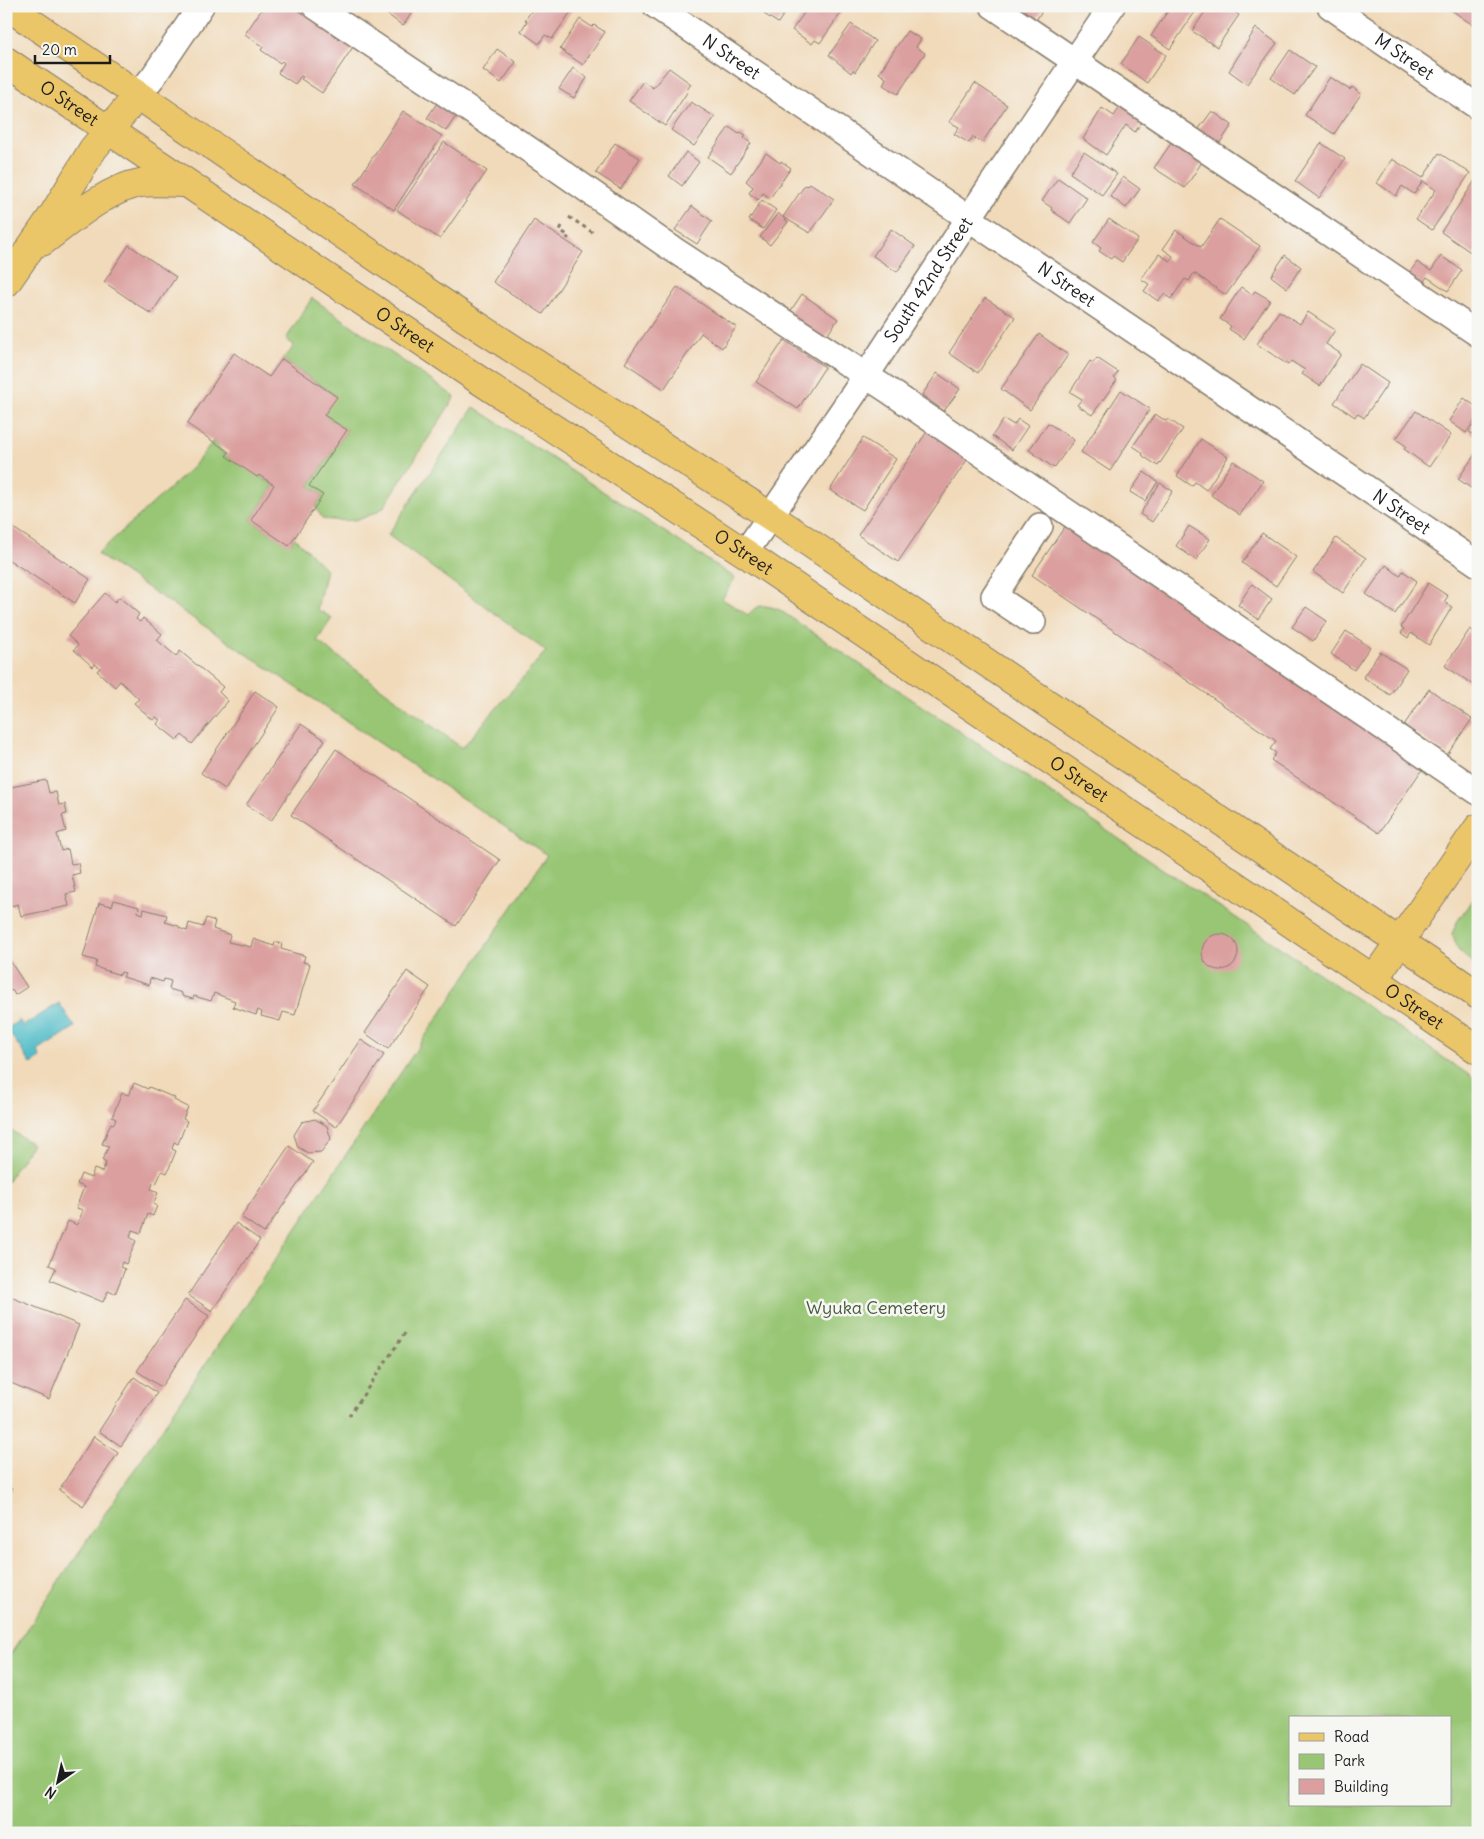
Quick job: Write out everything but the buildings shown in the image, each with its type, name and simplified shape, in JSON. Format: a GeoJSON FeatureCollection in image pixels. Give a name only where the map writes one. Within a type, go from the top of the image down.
{"type":"FeatureCollection","features":[{"type":"Feature","properties":{"kind":"main road"},"geometry":{"type":"LineString","coordinates":[[7,6],[464,317],[770,516],[1478,995]]}},
{"type":"Feature","properties":{"kind":"main road","name":"O Street"},"geometry":{"type":"LineString","coordinates":[[6,61],[479,380],[745,553],[1478,1050]]}},
{"type":"Feature","properties":{"kind":"main road"},"geometry":{"type":"LineString","coordinates":[[6,283],[52,216],[94,149],[138,95]]}},
{"type":"Feature","properties":{"kind":"main road"},"geometry":{"type":"LineString","coordinates":[[26,253],[97,202],[116,192],[140,183],[186,183]]}},
{"type":"Feature","properties":{"kind":"main road"},"geometry":{"type":"LineString","coordinates":[[1373,980],[1478,828]]}},
{"type":"Feature","properties":{"kind":"street"},"geometry":{"type":"LineString","coordinates":[[138,95],[158,70],[200,6]]}},
{"type":"Feature","properties":{"kind":"street"},"geometry":{"type":"LineString","coordinates":[[315,6],[543,158],[665,244],[866,376],[1478,792]]}},
{"type":"Feature","properties":{"kind":"street","name":"N Street"},"geometry":{"type":"LineString","coordinates":[[656,6],[1478,564]]}},
{"type":"Feature","properties":{"kind":"street"},"geometry":{"type":"LineString","coordinates":[[993,6],[1478,334]]}},
{"type":"Feature","properties":{"kind":"street","name":"South 42nd Street"},"geometry":{"type":"LineString","coordinates":[[745,553],[866,376],[969,218],[1112,6]]}},
{"type":"Feature","properties":{"kind":"street","name":"M Street"},"geometry":{"type":"LineString","coordinates":[[1330,6],[1478,107]]}},
{"type":"Feature","properties":{"kind":"street"},"geometry":{"type":"LineString","coordinates":[[1033,622],[994,596],[1040,526]]}},
{"type":"Feature","properties":{"kind":"path"},"geometry":{"type":"LineString","coordinates":[[568,217],[595,234]]}},
{"type":"Feature","properties":{"kind":"path"},"geometry":{"type":"LineString","coordinates":[[562,226],[560,230],[569,236],[567,239]]}},
{"type":"Feature","properties":{"kind":"path"},"geometry":{"type":"LineString","coordinates":[[349,1416],[408,1330]]}},
{"type":"Feature","properties":{"kind":"green space"},"geometry":{"type":"Polygon","coordinates":[[[312,298],[455,397],[383,508],[368,516],[354,520],[323,519],[315,507],[323,495],[309,486],[347,430],[324,415],[336,396],[282,359],[290,352],[294,345],[286,339],[312,298]]]}},
{"type":"Feature","properties":{"kind":"green space","name":"Wyuka Cemetery"},"geometry":{"type":"Polygon","coordinates":[[[474,407],[735,578],[722,599],[748,615],[755,608],[761,606],[778,609],[1478,1081],[1478,1833],[6,1833],[6,1661],[547,855],[97,554],[193,467],[213,441],[226,456],[274,485],[251,520],[289,545],[295,538],[326,569],[317,609],[332,618],[317,641],[462,748],[546,651],[388,535],[474,407]]]}},
{"type":"Feature","properties":{"kind":"green space"},"geometry":{"type":"Polygon","coordinates":[[[1478,891],[1478,968],[1459,951],[1452,934],[1457,922],[1478,891]]]}},
{"type":"Feature","properties":{"kind":"green space"},"geometry":{"type":"Polygon","coordinates":[[[6,1127],[32,1144],[6,1183],[6,1127]]]}},
{"type":"Feature","properties":{"kind":"water"},"geometry":{"type":"Polygon","coordinates":[[[59,1003],[75,1027],[38,1051],[41,1058],[31,1064],[7,1029],[19,1020],[23,1026],[59,1003]]]}}]}
